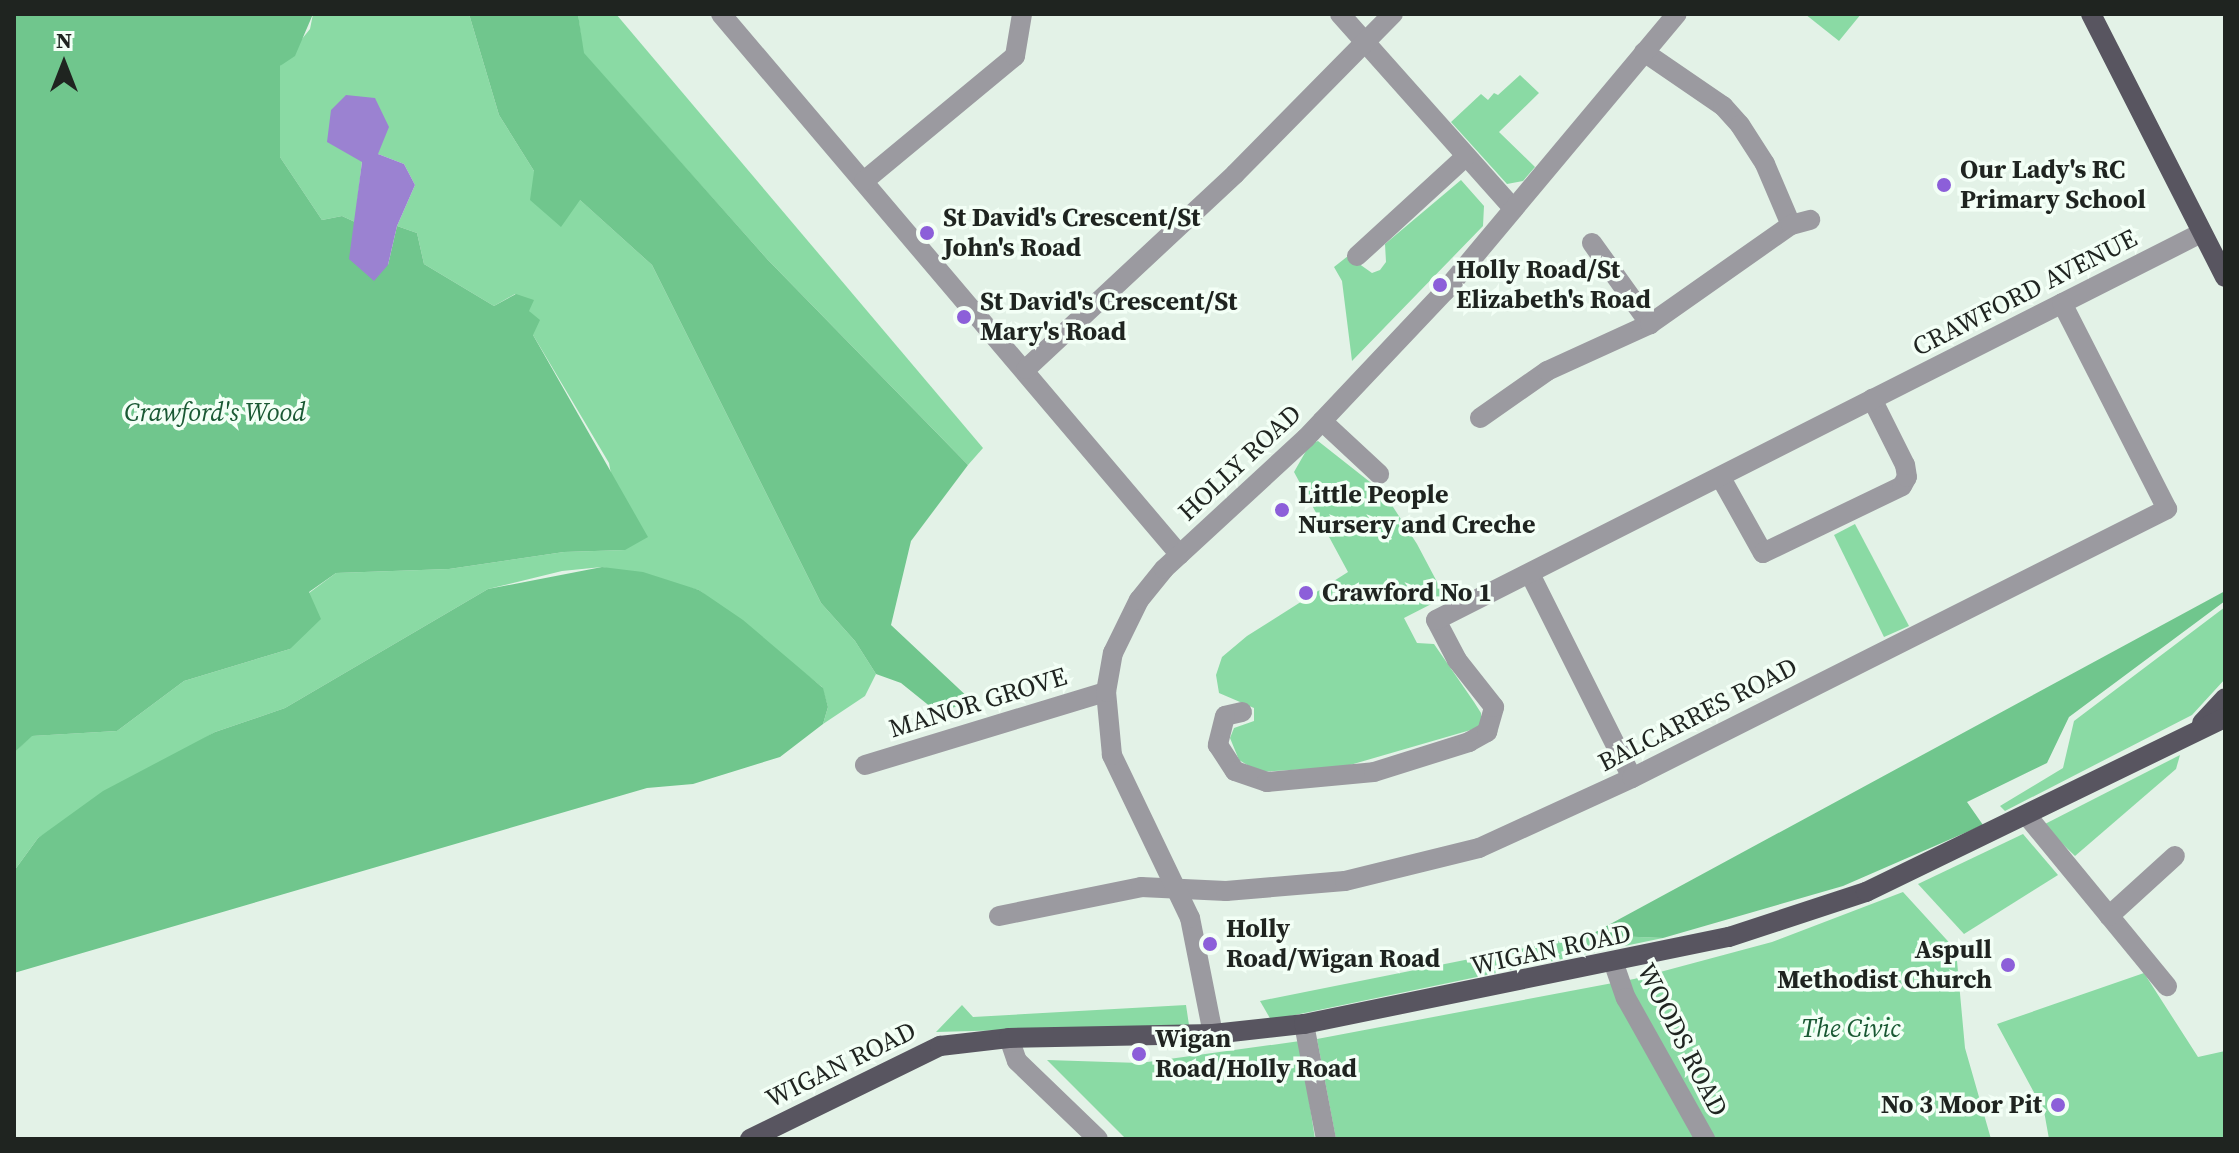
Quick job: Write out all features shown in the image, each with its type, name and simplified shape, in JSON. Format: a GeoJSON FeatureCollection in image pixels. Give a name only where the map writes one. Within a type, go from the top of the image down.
{"type":"FeatureCollection","features":[{"type":"Feature","properties":{"kind":"main road"},"geometry":{"type":"LineString","coordinates":[[2091,14],[2225,277]]}},
{"type":"Feature","properties":{"kind":"main road","name":"WIGAN ROAD"},"geometry":{"type":"LineString","coordinates":[[2196,728],[2225,698]]}},
{"type":"Feature","properties":{"kind":"main road","name":"WIGAN ROAD"},"geometry":{"type":"LineString","coordinates":[[750,1139],[911,1056],[972,1039],[1213,1034],[1304,1024],[1614,964],[1818,909],[2028,817],[2196,728],[2225,718]]}},
{"type":"Feature","properties":{"kind":"street"},"geometry":{"type":"LineString","coordinates":[[721,14],[1026,369],[1180,555]]}},
{"type":"Feature","properties":{"kind":"street"},"geometry":{"type":"LineString","coordinates":[[864,181],[1015,56],[1022,14]]}},
{"type":"Feature","properties":{"kind":"street"},"geometry":{"type":"LineString","coordinates":[[1340,14],[1514,209]]}},
{"type":"Feature","properties":{"kind":"street"},"geometry":{"type":"LineString","coordinates":[[1026,369],[1235,174],[1393,14]]}},
{"type":"Feature","properties":{"kind":"street","name":"HOLLY ROAD"},"geometry":{"type":"LineString","coordinates":[[1213,1034],[1190,918],[1178,886],[1112,755],[1106,692],[1113,653],[1139,600],[1180,555],[1322,421],[1514,209],[1677,14]]}},
{"type":"Feature","properties":{"kind":"street"},"geometry":{"type":"LineString","coordinates":[[1480,418],[1547,371],[1650,324],[1801,223],[1740,125],[1723,106],[1644,52]]}},
{"type":"Feature","properties":{"kind":"street"},"geometry":{"type":"LineString","coordinates":[[1357,256],[1466,156]]}},
{"type":"Feature","properties":{"kind":"street","name":"CRAWFORD AVENUE"},"geometry":{"type":"LineString","coordinates":[[1229,710],[1218,731],[1224,758],[1235,771],[1267,782],[1374,772],[1469,742],[1487,732],[1494,707],[1428,624],[2201,233]]}},
{"type":"Feature","properties":{"kind":"street"},"geometry":{"type":"LineString","coordinates":[[1592,243],[1650,324]]}},
{"type":"Feature","properties":{"kind":"street","name":"BALCARRES ROAD"},"geometry":{"type":"LineString","coordinates":[[999,915],[1079,896],[1178,886],[1226,891],[1287,887],[1405,870],[1519,833],[2167,509],[2062,303]]}},
{"type":"Feature","properties":{"kind":"street"},"geometry":{"type":"LineString","coordinates":[[1721,478],[1763,553],[1902,486],[1907,477],[1905,465],[1872,399]]}},
{"type":"Feature","properties":{"kind":"street"},"geometry":{"type":"LineString","coordinates":[[1322,421],[1379,474]]}},
{"type":"Feature","properties":{"kind":"street"},"geometry":{"type":"LineString","coordinates":[[1530,574],[1632,778]]}},
{"type":"Feature","properties":{"kind":"street","name":"MANOR GROVE"},"geometry":{"type":"LineString","coordinates":[[865,765],[1106,692]]}},
{"type":"Feature","properties":{"kind":"street"},"geometry":{"type":"LineString","coordinates":[[2028,817],[2167,986]]}},
{"type":"Feature","properties":{"kind":"street"},"geometry":{"type":"LineString","coordinates":[[2109,916],[2175,856]]}},
{"type":"Feature","properties":{"kind":"street","name":"WOODS ROAD"},"geometry":{"type":"LineString","coordinates":[[1614,964],[1626,998],[1705,1139]]}},
{"type":"Feature","properties":{"kind":"street"},"geometry":{"type":"LineString","coordinates":[[1304,1024],[1326,1139]]}},
{"type":"Feature","properties":{"kind":"street"},"geometry":{"type":"LineString","coordinates":[[1009,1038],[1017,1061],[1098,1139]]}},
{"type":"Feature","properties":{"kind":"green space","name":"Crawford's Wood"},"geometry":{"type":"Polygon","coordinates":[[[14,14],[313,14],[295,56],[280,66],[280,157],[322,220],[342,216],[355,222],[350,259],[388,265],[397,226],[417,233],[424,264],[494,306],[516,294],[534,300],[529,311],[540,320],[533,335],[648,537],[625,550],[564,552],[449,569],[336,573],[309,592],[321,619],[290,649],[184,681],[117,731],[32,736],[14,753],[14,14]]]}},
{"type":"Feature","properties":{"kind":"green space"},"geometry":{"type":"Polygon","coordinates":[[[313,14],[469,14],[499,115],[534,171],[579,199],[652,265],[821,603],[855,641],[876,674],[865,696],[823,724],[828,707],[822,687],[699,590],[602,567],[562,571],[488,589],[285,708],[215,732],[38,838],[14,871],[14,753],[31,736],[117,731],[184,681],[290,649],[309,593],[336,573],[449,569],[564,552],[625,550],[609,463],[533,335],[529,311],[515,294],[494,306],[424,264],[417,233],[397,226],[415,185],[404,164],[378,154],[377,146],[362,161],[355,222],[342,216],[322,220],[280,157],[280,66],[310,29],[313,14]]]}},
{"type":"Feature","properties":{"kind":"green space"},"geometry":{"type":"Polygon","coordinates":[[[469,14],[578,14],[584,53],[768,260],[968,465],[911,541],[891,625],[973,702],[937,712],[901,683],[876,674],[855,641],[821,603],[652,265],[580,200],[561,227],[530,200],[534,171],[499,115],[469,14]]]}},
{"type":"Feature","properties":{"kind":"green space"},"geometry":{"type":"Polygon","coordinates":[[[578,14],[616,14],[983,448],[968,465],[768,260],[583,53],[578,14]]]}},
{"type":"Feature","properties":{"kind":"green space"},"geometry":{"type":"Polygon","coordinates":[[[1805,14],[1861,14],[1839,41],[1805,14]]]}},
{"type":"Feature","properties":{"kind":"green space"},"geometry":{"type":"Polygon","coordinates":[[[1520,75],[1539,93],[1499,132],[1535,167],[1523,181],[1507,184],[1451,122],[1481,94],[1488,100],[1520,75]]]}},
{"type":"Feature","properties":{"kind":"green space"},"geometry":{"type":"Polygon","coordinates":[[[1461,180],[1484,206],[1483,226],[1352,361],[1342,281],[1334,267],[1348,256],[1372,273],[1380,270],[1386,262],[1385,244],[1461,180]]]}},
{"type":"Feature","properties":{"kind":"green space"},"geometry":{"type":"Polygon","coordinates":[[[1318,441],[1384,493],[1417,544],[1445,597],[1404,618],[1417,643],[1434,644],[1481,713],[1481,727],[1343,767],[1259,772],[1239,760],[1230,738],[1234,728],[1254,721],[1254,708],[1219,693],[1216,675],[1222,657],[1247,636],[1348,572],[1294,472],[1310,444],[1318,441]]]}},
{"type":"Feature","properties":{"kind":"green space"},"geometry":{"type":"Polygon","coordinates":[[[1855,524],[1909,626],[1884,637],[1834,535],[1855,524]]]}},
{"type":"Feature","properties":{"kind":"green space"},"geometry":{"type":"Polygon","coordinates":[[[602,567],[643,572],[699,590],[743,620],[823,688],[828,707],[823,724],[780,757],[693,784],[647,788],[14,973],[14,871],[38,838],[103,791],[215,732],[285,708],[488,589],[602,567]]]}},
{"type":"Feature","properties":{"kind":"green space"},"geometry":{"type":"Polygon","coordinates":[[[2225,591],[2225,601],[2069,717],[2047,763],[1967,802],[1983,825],[1843,886],[1663,938],[1590,935],[2225,591]]]}},
{"type":"Feature","properties":{"kind":"green space"},"geometry":{"type":"Polygon","coordinates":[[[2225,607],[2225,679],[2192,715],[2005,811],[2000,806],[2063,768],[2074,721],[2225,607]]]}},
{"type":"Feature","properties":{"kind":"green space"},"geometry":{"type":"Polygon","coordinates":[[[2180,755],[2176,769],[2075,856],[2043,825],[2180,755]]]}},
{"type":"Feature","properties":{"kind":"green space"},"geometry":{"type":"Polygon","coordinates":[[[2023,834],[2058,875],[1964,934],[1918,884],[2023,834]]]}},
{"type":"Feature","properties":{"kind":"green space","name":"The Civic"},"geometry":{"type":"Polygon","coordinates":[[[1903,892],[1956,950],[1965,1048],[1991,1139],[1336,1139],[1317,1039],[1634,979],[1772,942],[1903,892]]]}},
{"type":"Feature","properties":{"kind":"green space"},"geometry":{"type":"Polygon","coordinates":[[[1590,935],[1663,938],[1271,1020],[1260,1001],[1590,935]]]}},
{"type":"Feature","properties":{"kind":"green space"},"geometry":{"type":"Polygon","coordinates":[[[2144,973],[2198,1057],[2225,1051],[2225,1139],[2049,1139],[2044,1111],[1997,1024],[2144,973]]]}},
{"type":"Feature","properties":{"kind":"green space"},"geometry":{"type":"Polygon","coordinates":[[[962,1005],[973,1017],[1186,1005],[1189,1025],[936,1032],[962,1005]]]}},
{"type":"Feature","properties":{"kind":"green space"},"geometry":{"type":"Polygon","coordinates":[[[1300,1041],[1315,1139],[1126,1139],[1047,1060],[1140,1063],[1300,1041]]]}},
{"type":"Feature","properties":{"kind":"shaded area"},"geometry":{"type":"Polygon","coordinates":[[[346,95],[375,98],[389,127],[378,154],[404,164],[415,185],[397,226],[388,265],[374,281],[349,259],[362,162],[327,142],[331,110],[346,95]]]}},
{"type":"Feature","properties":{"kind":"place","name":"Our Lady's RC Primary School"},"geometry":{"type":"Point","coordinates":[1944,185]}},
{"type":"Feature","properties":{"kind":"place","name":"St David's Crescent/St John's Road"},"geometry":{"type":"Point","coordinates":[927,233]}},
{"type":"Feature","properties":{"kind":"place","name":"Holly Road/St Elizabeth's Road"},"geometry":{"type":"Point","coordinates":[1440,285]}},
{"type":"Feature","properties":{"kind":"place","name":"St David's Crescent/St Mary's Road"},"geometry":{"type":"Point","coordinates":[964,317]}},
{"type":"Feature","properties":{"kind":"place","name":"Little People Nursery and Creche"},"geometry":{"type":"Point","coordinates":[1282,510]}},
{"type":"Feature","properties":{"kind":"place","name":"Crawford No 1"},"geometry":{"type":"Point","coordinates":[1306,593]}},
{"type":"Feature","properties":{"kind":"place","name":"Holly Road/Wigan Road"},"geometry":{"type":"Point","coordinates":[1210,944]}},
{"type":"Feature","properties":{"kind":"place","name":"Aspull Methodist Church"},"geometry":{"type":"Point","coordinates":[2008,965]}},
{"type":"Feature","properties":{"kind":"place","name":"Wigan Road/Holly Road"},"geometry":{"type":"Point","coordinates":[1139,1054]}},
{"type":"Feature","properties":{"kind":"place","name":"No 3 Moor Pit"},"geometry":{"type":"Point","coordinates":[2058,1105]}}]}
